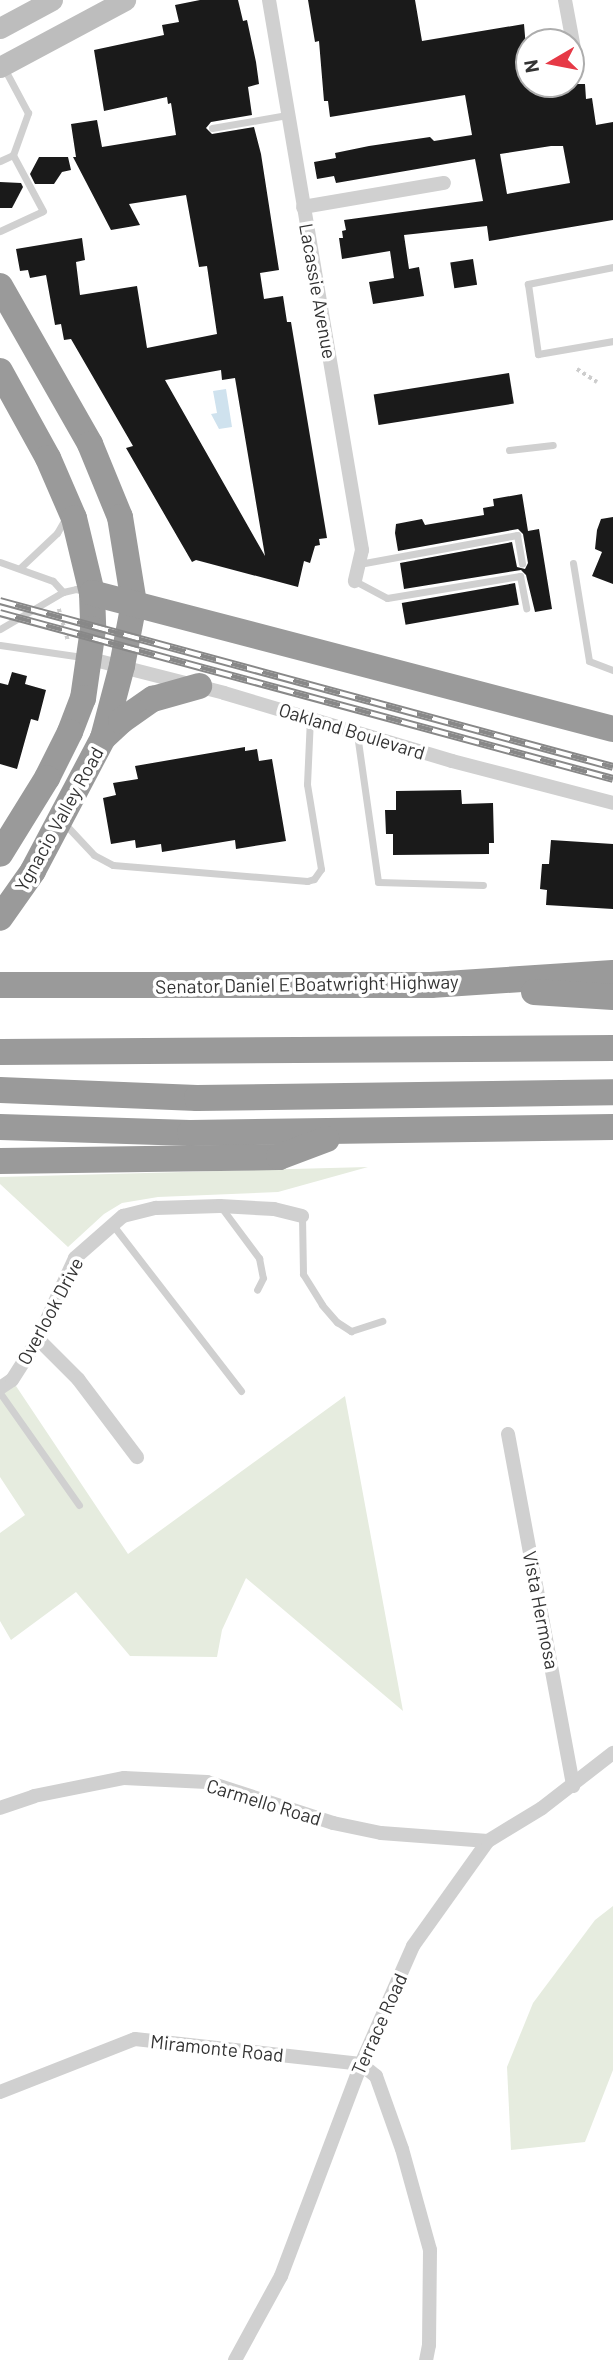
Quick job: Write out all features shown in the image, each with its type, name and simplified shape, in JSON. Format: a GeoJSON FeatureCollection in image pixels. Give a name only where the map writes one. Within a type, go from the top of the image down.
{"type":"FeatureCollection","features":[{"type":"Feature","properties":{"kind":"highway","name":"Ygnacio Valley Road"},"geometry":{"type":"LineString","coordinates":[[0,286],[90,444],[120,517],[134,603],[122,666],[103,738],[33,871],[0,918]]}},
{"type":"Feature","properties":{"kind":"highway","name":"Ygnacio Valley Road"},"geometry":{"type":"LineString","coordinates":[[0,371],[48,458],[71,509],[92,593],[91,659],[83,698],[70,732],[10,829],[0,854]]}},
{"type":"Feature","properties":{"kind":"highway"},"geometry":{"type":"LineString","coordinates":[[92,593],[613,729]]}},
{"type":"Feature","properties":{"kind":"highway"},"geometry":{"type":"LineString","coordinates":[[103,738],[121,721],[153,699],[199,686]]}},
{"type":"Feature","properties":{"kind":"highway","name":"Senator Daniel E Boatwright Highway"},"geometry":{"type":"LineString","coordinates":[[3,985],[431,985],[613,973]]}},
{"type":"Feature","properties":{"kind":"highway"},"geometry":{"type":"LineString","coordinates":[[431,985],[613,997]]}},
{"type":"Feature","properties":{"kind":"highway"},"geometry":{"type":"LineString","coordinates":[[0,1052],[613,1048]]}},
{"type":"Feature","properties":{"kind":"highway"},"geometry":{"type":"LineString","coordinates":[[0,1090],[197,1098],[613,1093]]}},
{"type":"Feature","properties":{"kind":"highway"},"geometry":{"type":"LineString","coordinates":[[0,1127],[163,1132],[613,1127]]}},
{"type":"Feature","properties":{"kind":"highway"},"geometry":{"type":"LineString","coordinates":[[0,1161],[279,1157],[348,1132]]}},
{"type":"Feature","properties":{"kind":"main road"},"geometry":{"type":"LineString","coordinates":[[0,28],[52,0]]}},
{"type":"Feature","properties":{"kind":"main road"},"geometry":{"type":"LineString","coordinates":[[1,66],[125,0]]}},
{"type":"Feature","properties":{"kind":"street","name":"Lacassie Avenue"},"geometry":{"type":"LineString","coordinates":[[269,0],[362,550],[355,581]]}},
{"type":"Feature","properties":{"kind":"street"},"geometry":{"type":"LineString","coordinates":[[565,0],[570,28]]}},
{"type":"Feature","properties":{"kind":"street"},"geometry":{"type":"LineString","coordinates":[[303,207],[444,183]]}},
{"type":"Feature","properties":{"kind":"street","name":"Oakland Boulevard"},"geometry":{"type":"LineString","coordinates":[[91,659],[199,686],[356,730],[452,761],[613,803]]}},
{"type":"Feature","properties":{"kind":"street","name":"Overlook Drive"},"geometry":{"type":"LineString","coordinates":[[0,1390],[12,1380],[37,1339],[75,1258],[123,1216],[156,1208],[220,1206],[274,1209],[302,1216]]}},
{"type":"Feature","properties":{"kind":"street"},"geometry":{"type":"LineString","coordinates":[[37,1339],[78,1379],[136,1457]]}},
{"type":"Feature","properties":{"kind":"street","name":"Vista Hermosa"},"geometry":{"type":"LineString","coordinates":[[508,1434],[573,1786]]}},
{"type":"Feature","properties":{"kind":"street","name":"Terrace Road"},"geometry":{"type":"LineString","coordinates":[[234,2360],[281,2276],[361,2064],[413,1946],[488,1842],[573,1786],[613,1753]]}},
{"type":"Feature","properties":{"kind":"street","name":"Carmello Road"},"geometry":{"type":"LineString","coordinates":[[0,1808],[34,1796],[124,1778],[207,1782],[333,1823],[381,1833],[488,1842]]}},
{"type":"Feature","properties":{"kind":"street","name":"Miramonte Road"},"geometry":{"type":"LineString","coordinates":[[0,2092],[135,2039],[361,2064]]}},
{"type":"Feature","properties":{"kind":"street"},"geometry":{"type":"LineString","coordinates":[[361,2064],[376,2076],[402,2149],[430,2250],[429,2346],[426,2360]]}},
{"type":"Feature","properties":{"kind":"lane"},"geometry":{"type":"LineString","coordinates":[[0,161],[13,155],[28,113],[1,66]]}},
{"type":"Feature","properties":{"kind":"lane"},"geometry":{"type":"LineString","coordinates":[[212,128],[287,115]]}},
{"type":"Feature","properties":{"kind":"lane"},"geometry":{"type":"LineString","coordinates":[[0,231],[43,211],[13,155]]}},
{"type":"Feature","properties":{"kind":"lane"},"geometry":{"type":"LineString","coordinates":[[613,267],[528,284],[538,354],[613,341]]}},
{"type":"Feature","properties":{"kind":"lane"},"geometry":{"type":"LineString","coordinates":[[509,450],[553,445]]}},
{"type":"Feature","properties":{"kind":"lane"},"geometry":{"type":"LineString","coordinates":[[20,568],[57,533],[71,509]]}},
{"type":"Feature","properties":{"kind":"lane"},"geometry":{"type":"LineString","coordinates":[[359,564],[517,535],[522,564]]}},
{"type":"Feature","properties":{"kind":"lane"},"geometry":{"type":"LineString","coordinates":[[0,562],[53,581],[63,592]]}},
{"type":"Feature","properties":{"kind":"lane"},"geometry":{"type":"LineString","coordinates":[[573,563],[589,661],[613,670]]}},
{"type":"Feature","properties":{"kind":"lane"},"geometry":{"type":"LineString","coordinates":[[355,581],[387,598],[520,576],[526,608]]}},
{"type":"Feature","properties":{"kind":"lane"},"geometry":{"type":"LineString","coordinates":[[0,629],[63,592],[76,589],[92,593]]}},
{"type":"Feature","properties":{"kind":"lane"},"geometry":{"type":"LineString","coordinates":[[0,645],[91,659]]}},
{"type":"Feature","properties":{"kind":"lane"},"geometry":{"type":"LineString","coordinates":[[61,821],[94,855],[113,865],[307,881],[314,878],[321,869],[307,784],[310,717]]}},
{"type":"Feature","properties":{"kind":"lane"},"geometry":{"type":"LineString","coordinates":[[356,730],[377,882],[483,885]]}},
{"type":"Feature","properties":{"kind":"lane"},"geometry":{"type":"LineString","coordinates":[[220,1206],[259,1258],[263,1278],[257,1290]]}},
{"type":"Feature","properties":{"kind":"lane"},"geometry":{"type":"LineString","coordinates":[[302,1216],[303,1274],[322,1305],[337,1322],[351,1331],[382,1321]]}},
{"type":"Feature","properties":{"kind":"lane"},"geometry":{"type":"LineString","coordinates":[[112,1223],[241,1391]]}},
{"type":"Feature","properties":{"kind":"lane"},"geometry":{"type":"LineString","coordinates":[[0,1390],[79,1505]]}},
{"type":"Feature","properties":{"kind":"path"},"geometry":{"type":"LineString","coordinates":[[577,369],[597,382]]}},
{"type":"Feature","properties":{"kind":"path"},"geometry":{"type":"LineString","coordinates":[[59,609],[68,641]]}},
{"type":"Feature","properties":{"kind":"shaded area"},"geometry":{"type":"Polygon","coordinates":[[[368,1167],[278,1192],[158,1197],[122,1203],[104,1214],[68,1247],[0,1184],[0,1177],[368,1167]]]}},
{"type":"Feature","properties":{"kind":"shaded area"},"geometry":{"type":"Polygon","coordinates":[[[12,1380],[128,1554],[345,1396],[403,1711],[246,1578],[222,1630],[217,1657],[130,1656],[76,1592],[11,1640],[0,1621],[0,1533],[25,1515],[0,1477],[0,1388],[12,1380]]]}},
{"type":"Feature","properties":{"kind":"shaded area"},"geometry":{"type":"Polygon","coordinates":[[[613,1906],[613,2070],[585,2142],[511,2150],[507,2067],[533,2003],[595,1920],[613,1906]]]}},
{"type":"Feature","properties":{"kind":"water"},"geometry":{"type":"Polygon","coordinates":[[[226,389],[232,427],[219,429],[211,414],[217,413],[213,391],[226,389]]]}},
{"type":"Feature","properties":{"kind":"building"},"geometry":{"type":"Polygon","coordinates":[[[200,0],[238,0],[243,21],[247,20],[256,62],[259,84],[248,87],[252,115],[211,122],[206,128],[212,134],[254,127],[261,154],[279,270],[260,273],[264,299],[283,296],[287,322],[291,322],[327,538],[319,539],[320,545],[315,546],[310,563],[304,561],[298,587],[196,560],[192,562],[126,448],[133,446],[71,339],[64,340],[61,324],[55,325],[46,275],[30,278],[28,270],[20,271],[16,249],[82,238],[85,260],[76,262],[80,295],[137,286],[147,348],[217,334],[207,266],[199,267],[186,195],[129,204],[140,225],[111,230],[73,157],[76,157],[71,124],[97,120],[102,147],[176,135],[171,103],[168,104],[167,97],[104,111],[94,50],[164,35],[162,25],[179,22],[175,5],[200,0]],[[221,370],[165,380],[265,556],[235,378],[222,380],[221,370]]]}},
{"type":"Feature","properties":{"kind":"building"},"geometry":{"type":"Polygon","coordinates":[[[308,0],[415,0],[422,41],[524,24],[524,28],[515,28],[515,98],[585,98],[585,84],[586,99],[592,98],[596,125],[613,122],[613,220],[489,241],[487,226],[404,235],[409,269],[419,267],[424,296],[373,304],[369,282],[394,278],[390,251],[342,259],[339,238],[343,238],[342,231],[346,230],[344,220],[483,201],[475,159],[336,183],[334,176],[317,179],[314,162],[336,158],[335,153],[369,146],[430,137],[434,141],[472,135],[465,95],[330,117],[328,101],[324,101],[319,41],[315,42],[308,0]],[[563,146],[500,154],[507,194],[570,183],[563,146]]]}},
{"type":"Feature","properties":{"kind":"building"},"geometry":{"type":"Polygon","coordinates":[[[39,157],[68,157],[71,170],[62,172],[54,184],[35,184],[30,174],[39,157]]]}},
{"type":"Feature","properties":{"kind":"building"},"geometry":{"type":"Polygon","coordinates":[[[0,182],[21,183],[23,187],[12,208],[0,208],[0,182]]]}},
{"type":"Feature","properties":{"kind":"building"},"geometry":{"type":"Polygon","coordinates":[[[473,259],[477,285],[454,288],[450,263],[473,259]]]}},
{"type":"Feature","properties":{"kind":"building"},"geometry":{"type":"Polygon","coordinates":[[[509,373],[514,404],[379,425],[374,394],[509,373]]]}},
{"type":"Feature","properties":{"kind":"building"},"geometry":{"type":"Polygon","coordinates":[[[522,494],[528,531],[539,529],[552,609],[535,612],[526,575],[521,570],[404,589],[400,563],[512,542],[517,567],[525,569],[528,563],[523,534],[518,529],[398,551],[395,533],[396,524],[422,519],[425,525],[484,515],[483,508],[494,506],[493,499],[522,494]]]}},
{"type":"Feature","properties":{"kind":"building"},"geometry":{"type":"Polygon","coordinates":[[[613,517],[613,584],[592,576],[602,552],[595,549],[597,530],[601,519],[613,517]]]}},
{"type":"Feature","properties":{"kind":"building"},"geometry":{"type":"Polygon","coordinates":[[[515,583],[519,605],[406,625],[402,603],[515,583]]]}},
{"type":"Feature","properties":{"kind":"building"},"geometry":{"type":"Polygon","coordinates":[[[12,672],[27,676],[25,684],[46,690],[38,721],[31,719],[17,769],[0,764],[0,683],[8,685],[12,672]]]}},
{"type":"Feature","properties":{"kind":"building"},"geometry":{"type":"Polygon","coordinates":[[[245,747],[245,751],[257,749],[259,761],[272,759],[286,841],[236,849],[235,840],[162,852],[161,844],[136,848],[135,840],[111,844],[103,798],[116,795],[113,783],[138,779],[135,766],[245,747]]]}},
{"type":"Feature","properties":{"kind":"building"},"geometry":{"type":"Polygon","coordinates":[[[461,790],[462,804],[493,803],[494,843],[489,843],[489,854],[393,855],[393,834],[386,834],[385,810],[396,810],[396,791],[461,790]]]}},
{"type":"Feature","properties":{"kind":"building"},"geometry":{"type":"Polygon","coordinates":[[[551,840],[613,844],[613,909],[546,905],[547,890],[540,889],[542,864],[549,864],[551,840]]]}},
{"type":"Feature","properties":{"kind":"railway"},"geometry":{"type":"LineString","coordinates":[[0,601],[613,767]]}},
{"type":"Feature","properties":{"kind":"railway"},"geometry":{"type":"LineString","coordinates":[[0,613],[613,779]]}}]}
